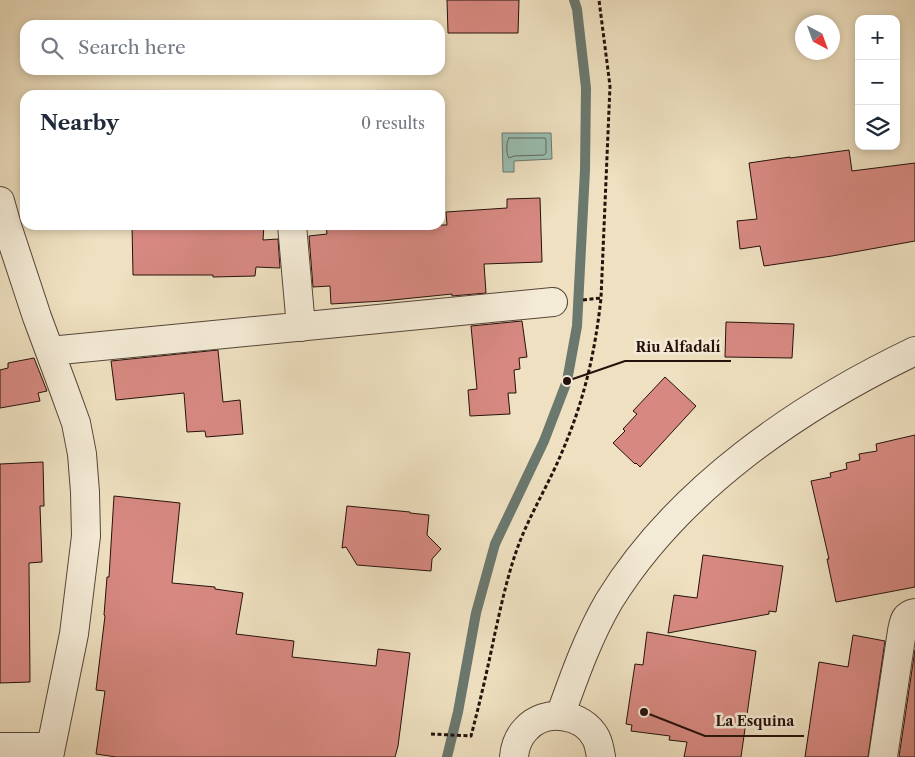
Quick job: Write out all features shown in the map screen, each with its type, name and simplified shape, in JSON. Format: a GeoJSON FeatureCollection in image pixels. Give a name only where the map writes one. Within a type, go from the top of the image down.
{"type":"FeatureCollection","features":[{"type":"Feature","properties":{"kind":"street"},"geometry":{"type":"LineString","coordinates":[[0,201],[22,274],[76,423],[86,492],[86,536],[74,634],[50,752],[0,746]]}},
{"type":"Feature","properties":{"kind":"street"},"geometry":{"type":"LineString","coordinates":[[292,230],[301,327]]}},
{"type":"Feature","properties":{"kind":"street"},"geometry":{"type":"LineString","coordinates":[[50,351],[553,302]]}},
{"type":"Feature","properties":{"kind":"street"},"geometry":{"type":"LineString","coordinates":[[560,716],[577,668],[608,603],[628,572],[654,538],[733,463],[766,438],[832,395],[915,351]]}},
{"type":"Feature","properties":{"kind":"street"},"geometry":{"type":"LineString","coordinates":[[883,757],[902,631],[905,618],[909,614],[915,613]]}},
{"type":"Feature","properties":{"kind":"street"},"geometry":{"type":"LineString","coordinates":[[514,757],[519,737],[527,728],[548,716],[572,718],[584,724],[596,738],[601,757]]}},
{"type":"Feature","properties":{"kind":"path"},"geometry":{"type":"LineString","coordinates":[[431,734],[471,736],[503,598],[516,551],[562,453],[578,411],[594,353],[600,298],[610,86],[599,0]]}},
{"type":"Feature","properties":{"kind":"water"},"geometry":{"type":"Polygon","coordinates":[[[502,133],[551,133],[552,159],[514,161],[514,172],[503,172],[502,133]]]}},
{"type":"Feature","properties":{"kind":"building"},"geometry":{"type":"Polygon","coordinates":[[[447,0],[519,0],[518,33],[448,33],[447,0]]]}},
{"type":"Feature","properties":{"kind":"building"},"geometry":{"type":"Polygon","coordinates":[[[849,150],[852,171],[915,163],[915,241],[764,266],[760,246],[740,249],[737,221],[757,219],[749,163],[849,150]]]}},
{"type":"Feature","properties":{"kind":"building"},"geometry":{"type":"Polygon","coordinates":[[[540,198],[542,262],[484,264],[486,293],[331,304],[330,286],[313,287],[309,236],[327,234],[327,230],[445,230],[445,225],[447,225],[446,212],[507,208],[507,199],[540,198]]]}},
{"type":"Feature","properties":{"kind":"building"},"geometry":{"type":"Polygon","coordinates":[[[132,230],[264,230],[263,240],[278,239],[280,268],[256,267],[255,276],[133,275],[132,230]]]}},
{"type":"Feature","properties":{"kind":"building"},"geometry":{"type":"Polygon","coordinates":[[[522,321],[527,357],[519,358],[520,369],[514,370],[516,393],[508,393],[510,414],[470,416],[468,390],[477,389],[471,326],[522,321]]]}},
{"type":"Feature","properties":{"kind":"building"},"geometry":{"type":"Polygon","coordinates":[[[726,322],[794,324],[792,358],[725,357],[726,322]]]}},
{"type":"Feature","properties":{"kind":"building"},"geometry":{"type":"Polygon","coordinates":[[[218,350],[223,402],[240,400],[243,434],[206,437],[205,431],[187,432],[184,393],[116,400],[111,361],[218,350]]]}},
{"type":"Feature","properties":{"kind":"building"},"geometry":{"type":"Polygon","coordinates":[[[34,358],[47,391],[38,393],[40,401],[0,408],[0,370],[8,368],[8,363],[34,358]]]}},
{"type":"Feature","properties":{"kind":"building"},"geometry":{"type":"Polygon","coordinates":[[[665,377],[696,406],[640,467],[613,443],[625,431],[623,429],[637,414],[633,411],[665,377]]]}},
{"type":"Feature","properties":{"kind":"building"},"geometry":{"type":"Polygon","coordinates":[[[915,435],[915,587],[836,602],[827,559],[829,559],[811,481],[831,477],[830,473],[847,469],[846,463],[860,460],[859,454],[877,451],[876,444],[915,435]]]}},
{"type":"Feature","properties":{"kind":"building"},"geometry":{"type":"Polygon","coordinates":[[[43,462],[44,506],[40,506],[42,562],[29,563],[30,682],[0,683],[0,464],[43,462]]]}},
{"type":"Feature","properties":{"kind":"building"},"geometry":{"type":"Polygon","coordinates":[[[114,496],[180,503],[172,583],[215,587],[215,589],[243,593],[236,634],[294,641],[292,657],[376,666],[378,649],[410,653],[395,757],[116,757],[96,754],[105,691],[96,690],[105,616],[107,577],[109,577],[114,496]]]}},
{"type":"Feature","properties":{"kind":"building"},"geometry":{"type":"Polygon","coordinates":[[[347,506],[429,515],[427,535],[441,549],[432,559],[431,571],[357,565],[346,547],[342,548],[347,506]]]}},
{"type":"Feature","properties":{"kind":"building"},"geometry":{"type":"Polygon","coordinates":[[[703,555],[783,566],[776,612],[769,611],[769,614],[668,633],[674,595],[697,598],[703,555]]]}},
{"type":"Feature","properties":{"kind":"building"},"geometry":{"type":"Polygon","coordinates":[[[647,632],[756,651],[741,757],[684,757],[687,742],[669,740],[670,736],[631,731],[632,725],[626,724],[635,664],[643,665],[647,632]]]}},
{"type":"Feature","properties":{"kind":"building"},"geometry":{"type":"Polygon","coordinates":[[[853,635],[885,641],[868,757],[805,757],[819,662],[848,667],[853,635]]]}},
{"type":"Feature","properties":{"kind":"building"},"geometry":{"type":"Polygon","coordinates":[[[915,650],[915,757],[899,757],[915,650]]]}},
{"type":"Feature","properties":{"kind":"waterway"},"geometry":{"type":"LineString","coordinates":[[447,757],[458,712],[476,613],[495,544],[544,441],[567,381],[577,326],[585,170],[586,88],[577,9],[574,0]]}},
{"type":"Feature","properties":{"kind":"place","name":"Riu Alfadalí"},"geometry":{"type":"Point","coordinates":[567,381]}},
{"type":"Feature","properties":{"kind":"place","name":"La Esquina"},"geometry":{"type":"Point","coordinates":[644,712]}}]}
